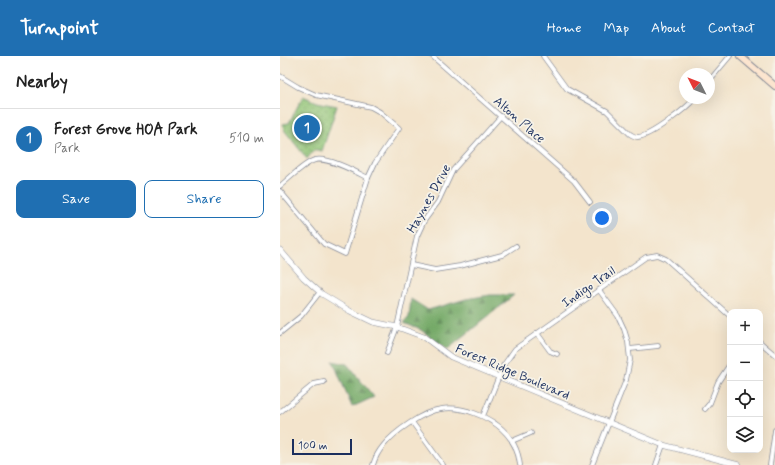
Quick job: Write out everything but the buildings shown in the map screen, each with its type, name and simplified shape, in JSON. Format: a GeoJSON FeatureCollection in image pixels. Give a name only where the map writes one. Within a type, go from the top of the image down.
{"type":"FeatureCollection","features":[{"type":"Feature","properties":{"kind":"main road"},"geometry":{"type":"LineString","coordinates":[[740,56],[775,86]]}},
{"type":"Feature","properties":{"kind":"street","name":"Alton Place"},"geometry":{"type":"LineString","coordinates":[[432,56],[574,181],[590,202]]}},
{"type":"Feature","properties":{"kind":"street"},"geometry":{"type":"LineString","coordinates":[[543,56],[567,88],[607,111],[634,137],[641,136],[651,131],[681,112],[689,104]]}},
{"type":"Feature","properties":{"kind":"street"},"geometry":{"type":"LineString","coordinates":[[715,75],[730,56]]}},
{"type":"Feature","properties":{"kind":"street"},"geometry":{"type":"LineString","coordinates":[[280,76],[298,87],[316,95],[371,107],[380,112],[399,128],[375,163],[368,178],[345,254],[324,244],[280,191]]}},
{"type":"Feature","properties":{"kind":"street","name":"Haynes Drive"},"geometry":{"type":"LineString","coordinates":[[387,353],[397,327],[417,236],[424,221],[438,202],[453,170],[501,116]]}},
{"type":"Feature","properties":{"kind":"street"},"geometry":{"type":"LineString","coordinates":[[280,186],[308,164],[315,160],[322,159],[368,178]]}},
{"type":"Feature","properties":{"kind":"street"},"geometry":{"type":"LineString","coordinates":[[411,266],[435,270],[460,266],[502,255],[516,246]]}},
{"type":"Feature","properties":{"kind":"street","name":"Forest Ridge Boulevard"},"geometry":{"type":"LineString","coordinates":[[280,250],[304,278],[320,292],[350,311],[373,322],[397,327],[424,337],[451,357],[609,423],[664,444],[739,465]]}},
{"type":"Feature","properties":{"kind":"street","name":"Indigo Trail"},"geometry":{"type":"LineString","coordinates":[[483,416],[499,376],[511,354],[537,333],[644,258],[657,255],[666,259],[727,313]]}},
{"type":"Feature","properties":{"kind":"street"},"geometry":{"type":"LineString","coordinates":[[592,465],[628,374],[630,360],[630,349],[621,322],[599,290]]}},
{"type":"Feature","properties":{"kind":"street"},"geometry":{"type":"LineString","coordinates":[[280,333],[301,316],[320,292]]}},
{"type":"Feature","properties":{"kind":"street"},"geometry":{"type":"LineString","coordinates":[[537,333],[550,351],[558,354]]}},
{"type":"Feature","properties":{"kind":"street"},"geometry":{"type":"LineString","coordinates":[[763,345],[775,355]]}},
{"type":"Feature","properties":{"kind":"street"},"geometry":{"type":"LineString","coordinates":[[630,349],[658,346]]}},
{"type":"Feature","properties":{"kind":"street"},"geometry":{"type":"LineString","coordinates":[[705,409],[710,403],[718,382],[727,368]]}},
{"type":"Feature","properties":{"kind":"street"},"geometry":{"type":"LineString","coordinates":[[280,412],[314,384],[324,382]]}},
{"type":"Feature","properties":{"kind":"street"},"geometry":{"type":"LineString","coordinates":[[373,465],[378,453],[386,442],[412,422],[430,412],[443,408],[464,410],[483,416],[499,426],[512,441],[518,454],[520,465]]}},
{"type":"Feature","properties":{"kind":"street"},"geometry":{"type":"LineString","coordinates":[[412,422],[443,465]]}},
{"type":"Feature","properties":{"kind":"street"},"geometry":{"type":"LineString","coordinates":[[770,465],[775,430]]}},
{"type":"Feature","properties":{"kind":"street"},"geometry":{"type":"LineString","coordinates":[[512,441],[531,433]]}},
{"type":"Feature","properties":{"kind":"street"},"geometry":{"type":"LineString","coordinates":[[656,465],[664,444]]}},
{"type":"Feature","properties":{"kind":"green space"},"geometry":{"type":"Polygon","coordinates":[[[303,96],[317,102],[337,106],[322,151],[315,151],[307,159],[285,131],[282,124],[289,123],[303,96]]]}},
{"type":"Feature","properties":{"kind":"green space"},"geometry":{"type":"Polygon","coordinates":[[[490,295],[514,295],[447,350],[421,330],[404,323],[409,317],[411,299],[428,310],[466,299],[490,295]]]}},
{"type":"Feature","properties":{"kind":"green space"},"geometry":{"type":"Polygon","coordinates":[[[333,361],[347,364],[374,397],[352,407],[333,361]]]}},
{"type":"Feature","properties":{"kind":"place","name":"Forest Grove HOA Park"},"geometry":{"type":"Point","coordinates":[307,128]}}]}
